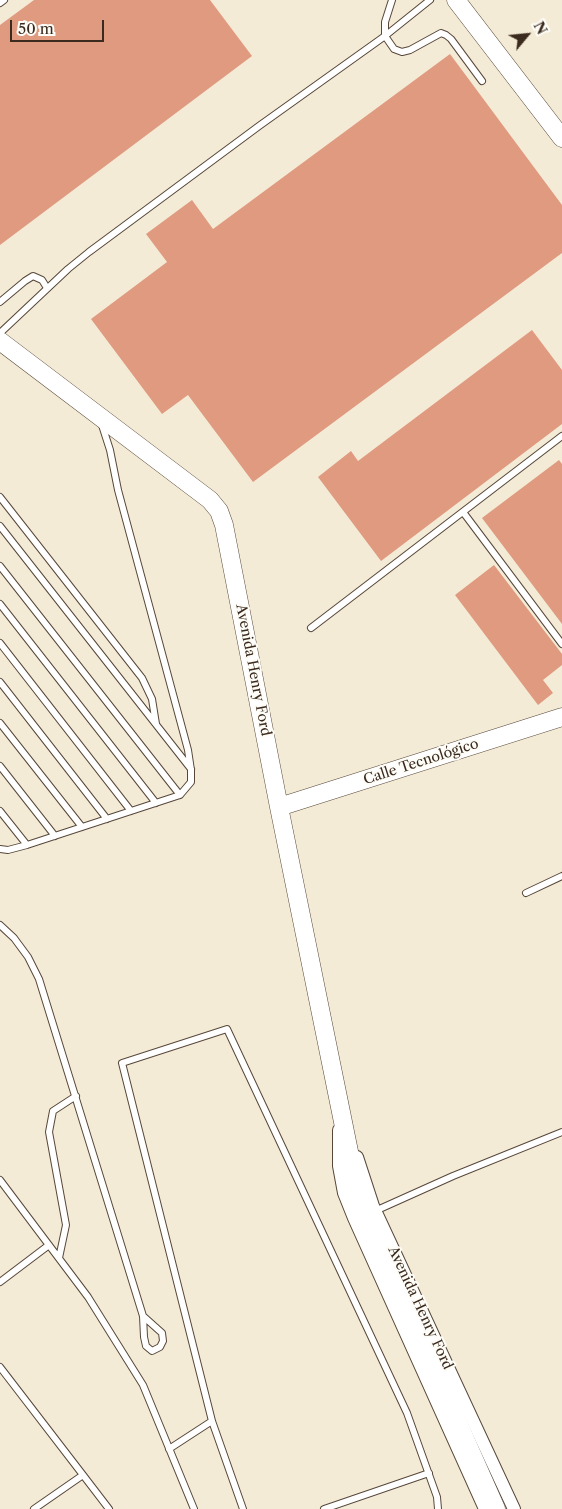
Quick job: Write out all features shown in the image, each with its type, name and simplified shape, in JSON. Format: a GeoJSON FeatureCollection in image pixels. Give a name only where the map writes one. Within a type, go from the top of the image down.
{"type":"FeatureCollection","features":[{"type":"Feature","properties":{"kind":"street"},"geometry":{"type":"LineString","coordinates":[[456,0],[562,138]]}},
{"type":"Feature","properties":{"kind":"street","name":"Avenida Henry Ford"},"geometry":{"type":"LineString","coordinates":[[0,341],[210,500],[219,511],[226,534],[279,807],[361,1202],[496,1509]]}},
{"type":"Feature","properties":{"kind":"street","name":"Calle Tecnológico"},"geometry":{"type":"LineString","coordinates":[[279,807],[562,717]]}},
{"type":"Feature","properties":{"kind":"street","name":"Avenida Henry Ford"},"geometry":{"type":"LineString","coordinates":[[340,1102],[375,1211],[514,1509]]}},
{"type":"Feature","properties":{"kind":"street","name":"Avenida Henry Ford"},"geometry":{"type":"LineString","coordinates":[[340,1102],[339,1166],[344,1193],[485,1509]]}},
{"type":"Feature","properties":{"kind":"lane"},"geometry":{"type":"LineString","coordinates":[[0,3],[4,0]]}},
{"type":"Feature","properties":{"kind":"lane"},"geometry":{"type":"LineString","coordinates":[[392,0],[385,22],[385,36],[394,49],[402,52],[410,50],[441,33],[446,34],[451,38],[482,81]]}},
{"type":"Feature","properties":{"kind":"lane"},"geometry":{"type":"LineString","coordinates":[[0,333],[47,288],[89,252],[259,126],[385,36],[430,0]]}},
{"type":"Feature","properties":{"kind":"lane"},"geometry":{"type":"LineString","coordinates":[[0,302],[33,276],[42,280],[47,288]]}},
{"type":"Feature","properties":{"kind":"lane"},"geometry":{"type":"LineString","coordinates":[[0,848],[8,850],[27,845],[180,795],[191,782],[188,750],[120,500],[110,450],[98,414]]}},
{"type":"Feature","properties":{"kind":"lane"},"geometry":{"type":"LineString","coordinates":[[311,628],[562,436]]}},
{"type":"Feature","properties":{"kind":"lane"},"geometry":{"type":"LineString","coordinates":[[0,497],[142,678],[152,699],[157,725]]}},
{"type":"Feature","properties":{"kind":"lane"},"geometry":{"type":"LineString","coordinates":[[463,512],[562,644]]}},
{"type":"Feature","properties":{"kind":"lane"},"geometry":{"type":"LineString","coordinates":[[0,526],[191,770]]}},
{"type":"Feature","properties":{"kind":"lane"},"geometry":{"type":"LineString","coordinates":[[0,566],[180,795]]}},
{"type":"Feature","properties":{"kind":"lane"},"geometry":{"type":"LineString","coordinates":[[0,604],[156,803]]}},
{"type":"Feature","properties":{"kind":"lane"},"geometry":{"type":"LineString","coordinates":[[0,643],[131,811]]}},
{"type":"Feature","properties":{"kind":"lane"},"geometry":{"type":"LineString","coordinates":[[0,682],[107,819]]}},
{"type":"Feature","properties":{"kind":"lane"},"geometry":{"type":"LineString","coordinates":[[0,722],[82,827]]}},
{"type":"Feature","properties":{"kind":"lane"},"geometry":{"type":"LineString","coordinates":[[0,766],[55,836]]}},
{"type":"Feature","properties":{"kind":"lane"},"geometry":{"type":"LineString","coordinates":[[0,811],[27,845]]}},
{"type":"Feature","properties":{"kind":"lane"},"geometry":{"type":"LineString","coordinates":[[526,893],[562,876]]}},
{"type":"Feature","properties":{"kind":"lane"},"geometry":{"type":"LineString","coordinates":[[0,925],[14,938],[28,957],[40,979],[144,1316],[146,1346],[152,1351],[160,1347],[163,1341],[162,1333],[144,1316]]}},
{"type":"Feature","properties":{"kind":"lane"},"geometry":{"type":"LineString","coordinates":[[243,1509],[212,1421],[122,1063],[226,1029],[407,1413],[437,1497],[438,1509]]}},
{"type":"Feature","properties":{"kind":"lane"},"geometry":{"type":"LineString","coordinates":[[59,1258],[66,1225],[49,1132],[53,1111],[76,1096]]}},
{"type":"Feature","properties":{"kind":"lane"},"geometry":{"type":"LineString","coordinates":[[375,1211],[461,1173],[562,1132]]}},
{"type":"Feature","properties":{"kind":"lane"},"geometry":{"type":"LineString","coordinates":[[0,1180],[88,1297],[143,1385],[194,1509]]}},
{"type":"Feature","properties":{"kind":"lane"},"geometry":{"type":"LineString","coordinates":[[0,1282],[49,1245]]}},
{"type":"Feature","properties":{"kind":"lane"},"geometry":{"type":"LineString","coordinates":[[0,1367],[109,1509]]}},
{"type":"Feature","properties":{"kind":"lane"},"geometry":{"type":"LineString","coordinates":[[169,1449],[212,1421]]}},
{"type":"Feature","properties":{"kind":"lane"},"geometry":{"type":"LineString","coordinates":[[324,1509],[428,1473]]}},
{"type":"Feature","properties":{"kind":"lane"},"geometry":{"type":"LineString","coordinates":[[34,1509],[83,1475]]}},
{"type":"Feature","properties":{"kind":"building"},"geometry":{"type":"Polygon","coordinates":[[[34,0],[210,0],[252,56],[0,245],[0,25],[34,0]]]}},
{"type":"Feature","properties":{"kind":"building"},"geometry":{"type":"Polygon","coordinates":[[[450,54],[562,205],[562,253],[253,482],[188,395],[162,414],[91,319],[167,262],[146,234],[192,200],[213,229],[450,54]]]}},
{"type":"Feature","properties":{"kind":"building"},"geometry":{"type":"Polygon","coordinates":[[[532,330],[562,370],[562,424],[381,561],[318,477],[351,451],[358,461],[532,330]]]}},
{"type":"Feature","properties":{"kind":"building"},"geometry":{"type":"Polygon","coordinates":[[[559,460],[562,464],[562,624],[482,518],[559,460]]]}},
{"type":"Feature","properties":{"kind":"building"},"geometry":{"type":"Polygon","coordinates":[[[494,565],[562,654],[562,665],[543,680],[553,693],[538,705],[455,595],[494,565]]]}}]}
